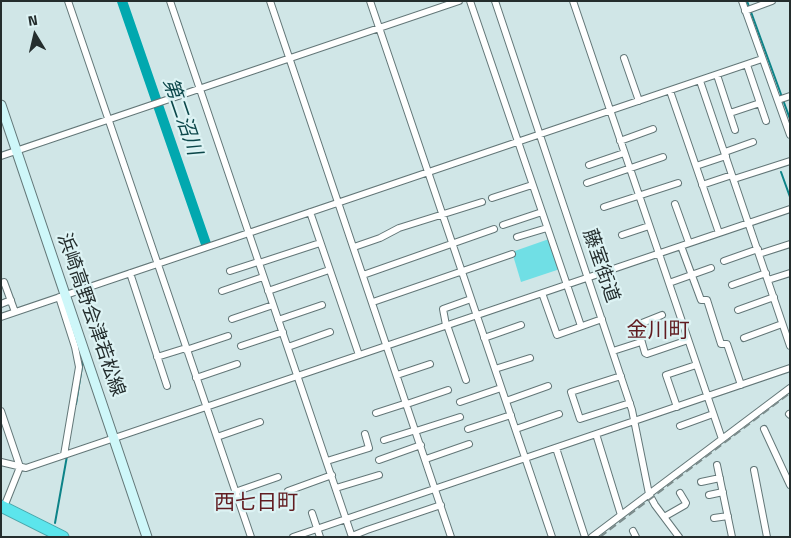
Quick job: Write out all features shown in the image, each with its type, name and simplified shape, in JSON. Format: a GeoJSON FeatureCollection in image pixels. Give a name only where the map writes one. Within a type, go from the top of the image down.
{"type":"FeatureCollection","features":[{"type":"Feature","properties":{"kind":"highway"},"geometry":{"type":"LineString","coordinates":[[3,506],[56,535]]}},
{"type":"Feature","properties":{"kind":"main road","name":"浜崎高野会津若松線"},"geometry":{"type":"LineString","coordinates":[[1,105],[14,152],[62,296],[114,438],[147,537]]}},
{"type":"Feature","properties":{"kind":"street"},"geometry":{"type":"LineString","coordinates":[[68,1],[159,264],[250,537]]}},
{"type":"Feature","properties":{"kind":"street"},"geometry":{"type":"LineString","coordinates":[[170,1],[352,536],[440,506]]}},
{"type":"Feature","properties":{"kind":"street"},"geometry":{"type":"LineString","coordinates":[[270,1],[398,375],[449,536]]}},
{"type":"Feature","properties":{"kind":"street"},"geometry":{"type":"LineString","coordinates":[[370,1],[552,537]]}},
{"type":"Feature","properties":{"kind":"street"},"geometry":{"type":"LineString","coordinates":[[1,156],[459,1]]}},
{"type":"Feature","properties":{"kind":"street"},"geometry":{"type":"LineString","coordinates":[[470,1],[581,326]]}},
{"type":"Feature","properties":{"kind":"street","name":"藤室街道"},"geometry":{"type":"LineString","coordinates":[[495,1],[630,403],[649,494],[678,537]]}},
{"type":"Feature","properties":{"kind":"street"},"geometry":{"type":"LineString","coordinates":[[573,1],[722,439]]}},
{"type":"Feature","properties":{"kind":"street"},"geometry":{"type":"LineString","coordinates":[[742,1],[749,9],[762,59],[783,98],[790,135]]}},
{"type":"Feature","properties":{"kind":"street"},"geometry":{"type":"LineString","coordinates":[[749,9],[772,1]]}},
{"type":"Feature","properties":{"kind":"street"},"geometry":{"type":"LineString","coordinates":[[624,58],[639,101]]}},
{"type":"Feature","properties":{"kind":"street"},"geometry":{"type":"LineString","coordinates":[[1,317],[762,59]]}},
{"type":"Feature","properties":{"kind":"street"},"geometry":{"type":"LineString","coordinates":[[747,65],[766,121]]}},
{"type":"Feature","properties":{"kind":"street"},"geometry":{"type":"LineString","coordinates":[[717,75],[736,130]]}},
{"type":"Feature","properties":{"kind":"street"},"geometry":{"type":"LineString","coordinates":[[700,81],[790,346]]}},
{"type":"Feature","properties":{"kind":"street"},"geometry":{"type":"LineString","coordinates":[[670,90],[718,233]]}},
{"type":"Feature","properties":{"kind":"street"},"geometry":{"type":"LineString","coordinates":[[730,113],[760,103]]}},
{"type":"Feature","properties":{"kind":"street"},"geometry":{"type":"LineString","coordinates":[[620,141],[653,130]]}},
{"type":"Feature","properties":{"kind":"street"},"geometry":{"type":"LineString","coordinates":[[696,166],[753,142]]}},
{"type":"Feature","properties":{"kind":"street"},"geometry":{"type":"LineString","coordinates":[[589,165],[624,153]]}},
{"type":"Feature","properties":{"kind":"street"},"geometry":{"type":"LineString","coordinates":[[586,183],[663,157]]}},
{"type":"Feature","properties":{"kind":"street"},"geometry":{"type":"LineString","coordinates":[[702,185],[790,161]]}},
{"type":"Feature","properties":{"kind":"street"},"geometry":{"type":"LineString","coordinates":[[604,207],[678,182]]}},
{"type":"Feature","properties":{"kind":"street"},"geometry":{"type":"LineString","coordinates":[[492,198],[532,184]]}},
{"type":"Feature","properties":{"kind":"street"},"geometry":{"type":"LineString","coordinates":[[354,247],[380,238],[399,228],[482,202]]}},
{"type":"Feature","properties":{"kind":"street"},"geometry":{"type":"LineString","coordinates":[[675,204],[689,243]]}},
{"type":"Feature","properties":{"kind":"street"},"geometry":{"type":"LineString","coordinates":[[1,462],[26,468],[790,209]]}},
{"type":"Feature","properties":{"kind":"street"},"geometry":{"type":"LineString","coordinates":[[310,212],[358,355]]}},
{"type":"Feature","properties":{"kind":"street"},"geometry":{"type":"LineString","coordinates":[[503,225],[542,212]]}},
{"type":"Feature","properties":{"kind":"street"},"geometry":{"type":"LineString","coordinates":[[622,235],[649,226]]}},
{"type":"Feature","properties":{"kind":"street"},"geometry":{"type":"LineString","coordinates":[[517,237],[547,228]]}},
{"type":"Feature","properties":{"kind":"street"},"geometry":{"type":"LineString","coordinates":[[363,275],[494,229]]}},
{"type":"Feature","properties":{"kind":"street"},"geometry":{"type":"LineString","coordinates":[[230,271],[320,243]]}},
{"type":"Feature","properties":{"kind":"street"},"geometry":{"type":"LineString","coordinates":[[724,261],[790,244]]}},
{"type":"Feature","properties":{"kind":"street"},"geometry":{"type":"LineString","coordinates":[[681,246],[701,300],[707,300],[721,344],[727,344],[741,385]]}},
{"type":"Feature","properties":{"kind":"street"},"geometry":{"type":"LineString","coordinates":[[373,302],[512,254]]}},
{"type":"Feature","properties":{"kind":"street"},"geometry":{"type":"LineString","coordinates":[[668,283],[711,268]]}},
{"type":"Feature","properties":{"kind":"street"},"geometry":{"type":"LineString","coordinates":[[268,291],[329,270]]}},
{"type":"Feature","properties":{"kind":"street"},"geometry":{"type":"LineString","coordinates":[[130,273],[167,386]]}},
{"type":"Feature","properties":{"kind":"street"},"geometry":{"type":"LineString","coordinates":[[732,285],[790,273]]}},
{"type":"Feature","properties":{"kind":"street"},"geometry":{"type":"LineString","coordinates":[[222,291],[264,278]]}},
{"type":"Feature","properties":{"kind":"street"},"geometry":{"type":"LineString","coordinates":[[1,283],[4,282],[15,312]]}},
{"type":"Feature","properties":{"kind":"street"},"geometry":{"type":"LineString","coordinates":[[542,293],[556,335],[602,319]]}},
{"type":"Feature","properties":{"kind":"street"},"geometry":{"type":"LineString","coordinates":[[62,296],[79,366],[68,454]]}},
{"type":"Feature","properties":{"kind":"street"},"geometry":{"type":"LineString","coordinates":[[738,310],[774,297]]}},
{"type":"Feature","properties":{"kind":"street"},"geometry":{"type":"LineString","coordinates":[[466,380],[443,309],[471,299]]}},
{"type":"Feature","properties":{"kind":"street"},"geometry":{"type":"LineString","coordinates":[[1,304],[11,300]]}},
{"type":"Feature","properties":{"kind":"street"},"geometry":{"type":"LineString","coordinates":[[278,320],[322,304]]}},
{"type":"Feature","properties":{"kind":"street"},"geometry":{"type":"LineString","coordinates":[[232,319],[274,305]]}},
{"type":"Feature","properties":{"kind":"street"},"geometry":{"type":"LineString","coordinates":[[662,315],[636,325],[644,351],[647,354],[688,340]]}},
{"type":"Feature","properties":{"kind":"street"},"geometry":{"type":"LineString","coordinates":[[744,338],[782,324]]}},
{"type":"Feature","properties":{"kind":"street"},"geometry":{"type":"LineString","coordinates":[[484,338],[521,325]]}},
{"type":"Feature","properties":{"kind":"street"},"geometry":{"type":"LineString","coordinates":[[241,346],[283,332]]}},
{"type":"Feature","properties":{"kind":"street"},"geometry":{"type":"LineString","coordinates":[[288,347],[330,332]]}},
{"type":"Feature","properties":{"kind":"street"},"geometry":{"type":"LineString","coordinates":[[157,357],[228,336]]}},
{"type":"Feature","properties":{"kind":"street"},"geometry":{"type":"LineString","coordinates":[[613,351],[641,342]]}},
{"type":"Feature","properties":{"kind":"street"},"geometry":{"type":"LineString","coordinates":[[495,369],[530,358]]}},
{"type":"Feature","properties":{"kind":"street"},"geometry":{"type":"LineString","coordinates":[[196,378],[237,364]]}},
{"type":"Feature","properties":{"kind":"street"},"geometry":{"type":"LineString","coordinates":[[398,375],[430,364]]}},
{"type":"Feature","properties":{"kind":"street"},"geometry":{"type":"LineString","coordinates":[[677,406],[666,375],[696,365]]}},
{"type":"Feature","properties":{"kind":"street"},"geometry":{"type":"LineString","coordinates":[[292,537],[790,368]]}},
{"type":"Feature","properties":{"kind":"street"},"geometry":{"type":"LineString","coordinates":[[621,376],[571,392],[580,419],[630,403]]}},
{"type":"Feature","properties":{"kind":"street"},"geometry":{"type":"LineString","coordinates":[[506,401],[548,386]]}},
{"type":"Feature","properties":{"kind":"street"},"geometry":{"type":"LineString","coordinates":[[460,402],[502,388]]}},
{"type":"Feature","properties":{"kind":"street"},"geometry":{"type":"LineString","coordinates":[[592,537],[790,388]]}},
{"type":"Feature","properties":{"kind":"street"},"geometry":{"type":"LineString","coordinates":[[376,413],[448,390]]}},
{"type":"Feature","properties":{"kind":"street"},"geometry":{"type":"LineString","coordinates":[[1,411],[20,467],[13,488],[3,506]]}},
{"type":"Feature","properties":{"kind":"street"},"geometry":{"type":"LineString","coordinates":[[516,429],[559,414]]}},
{"type":"Feature","properties":{"kind":"street"},"geometry":{"type":"LineString","coordinates":[[680,426],[713,414]]}},
{"type":"Feature","properties":{"kind":"street"},"geometry":{"type":"LineString","coordinates":[[468,429],[511,415]]}},
{"type":"Feature","properties":{"kind":"street"},"geometry":{"type":"LineString","coordinates":[[384,440],[460,417]]}},
{"type":"Feature","properties":{"kind":"street"},"geometry":{"type":"LineString","coordinates":[[217,437],[260,422]]}},
{"type":"Feature","properties":{"kind":"street"},"geometry":{"type":"LineString","coordinates":[[764,429],[790,485]]}},
{"type":"Feature","properties":{"kind":"street"},"geometry":{"type":"LineString","coordinates":[[327,461],[370,448],[365,434]]}},
{"type":"Feature","properties":{"kind":"street"},"geometry":{"type":"LineString","coordinates":[[596,434],[621,515]]}},
{"type":"Feature","properties":{"kind":"street"},"geometry":{"type":"LineString","coordinates":[[426,459],[469,444]]}},
{"type":"Feature","properties":{"kind":"street"},"geometry":{"type":"LineString","coordinates":[[379,460],[421,446]]}},
{"type":"Feature","properties":{"kind":"street"},"geometry":{"type":"LineString","coordinates":[[556,448],[586,537]]}},
{"type":"Feature","properties":{"kind":"street"},"geometry":{"type":"LineString","coordinates":[[717,465],[732,537]]}},
{"type":"Feature","properties":{"kind":"street"},"geometry":{"type":"LineString","coordinates":[[754,470],[767,537]]}},
{"type":"Feature","properties":{"kind":"street"},"geometry":{"type":"LineString","coordinates":[[288,491],[332,475]]}},
{"type":"Feature","properties":{"kind":"street"},"geometry":{"type":"LineString","coordinates":[[336,488],[379,475]]}},
{"type":"Feature","properties":{"kind":"street"},"geometry":{"type":"LineString","coordinates":[[235,492],[278,477]]}},
{"type":"Feature","properties":{"kind":"street"},"geometry":{"type":"LineString","coordinates":[[701,482],[720,478]]}},
{"type":"Feature","properties":{"kind":"street"},"geometry":{"type":"LineString","coordinates":[[709,494],[723,492]]}},
{"type":"Feature","properties":{"kind":"street"},"geometry":{"type":"LineString","coordinates":[[664,517],[685,505],[686,503],[680,493]]}},
{"type":"Feature","properties":{"kind":"street"},"geometry":{"type":"LineString","coordinates":[[312,513],[320,537]]}},
{"type":"Feature","properties":{"kind":"street"},"geometry":{"type":"LineString","coordinates":[[714,518],[728,516]]}},
{"type":"Feature","properties":{"kind":"shaded area"},"geometry":{"type":"Polygon","coordinates":[[[549,239],[560,269],[521,282],[512,252],[549,239]]]}},
{"type":"Feature","properties":{"kind":"waterway","name":"第二沼川"},"geometry":{"type":"LineString","coordinates":[[122,1],[206,244]]}},
{"type":"Feature","properties":{"kind":"waterway"},"geometry":{"type":"LineString","coordinates":[[747,1],[790,119]]}},
{"type":"Feature","properties":{"kind":"waterway"},"geometry":{"type":"LineString","coordinates":[[781,172],[790,197]]}},
{"type":"Feature","properties":{"kind":"waterway"},"geometry":{"type":"LineString","coordinates":[[76,404],[83,360]]}},
{"type":"Feature","properties":{"kind":"waterway"},"geometry":{"type":"LineString","coordinates":[[55,523],[67,456]]}},
{"type":"Feature","properties":{"kind":"railway"},"geometry":{"type":"LineString","coordinates":[[600,537],[790,393]]}},
{"type":"Feature","properties":{"kind":"district","name":"金川町"},"geometry":{"type":"Point","coordinates":[658,332]}},
{"type":"Feature","properties":{"kind":"district","name":"西七日町"},"geometry":{"type":"Point","coordinates":[256,504]}}]}
